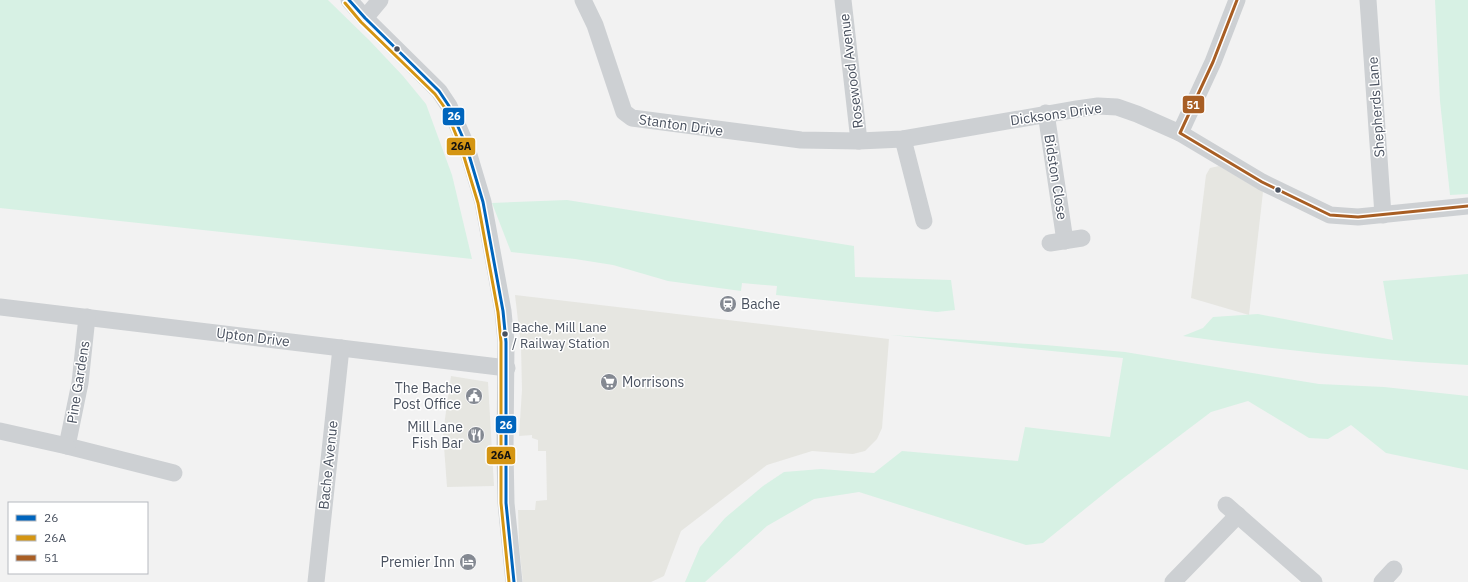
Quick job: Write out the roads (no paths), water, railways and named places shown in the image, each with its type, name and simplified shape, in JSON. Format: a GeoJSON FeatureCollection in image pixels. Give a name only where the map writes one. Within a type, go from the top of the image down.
{"type":"FeatureCollection","features":[{"type":"Feature","properties":{"kind":"street"},"geometry":{"type":"LineString","coordinates":[[349,0],[365,18],[439,91],[449,106],[466,145],[483,202],[503,311],[506,342],[506,503],[514,582]]}},
{"type":"Feature","properties":{"kind":"street"},"geometry":{"type":"LineString","coordinates":[[365,18],[380,0]]}},
{"type":"Feature","properties":{"kind":"street","name":"Stanton Drive"},"geometry":{"type":"LineString","coordinates":[[583,0],[595,25],[624,112],[632,118],[801,140],[859,141]]}},
{"type":"Feature","properties":{"kind":"street","name":"Rosewood Avenue"},"geometry":{"type":"LineString","coordinates":[[843,0],[859,141]]}},
{"type":"Feature","properties":{"kind":"street"},"geometry":{"type":"LineString","coordinates":[[1180,133],[1213,62],[1237,0]]}},
{"type":"Feature","properties":{"kind":"street","name":"Shepherds Lane"},"geometry":{"type":"LineString","coordinates":[[1368,0],[1383,215]]}},
{"type":"Feature","properties":{"kind":"street","name":"Dicksons Drive"},"geometry":{"type":"LineString","coordinates":[[859,141],[903,139],[1046,113],[1098,106],[1117,107],[1180,133],[1262,182],[1330,215],[1358,217],[1468,206]]}},
{"type":"Feature","properties":{"kind":"street","name":"Bidston Close"},"geometry":{"type":"LineString","coordinates":[[1046,113],[1066,241]]}},
{"type":"Feature","properties":{"kind":"street"},"geometry":{"type":"LineString","coordinates":[[903,139],[925,201],[924,221]]}},
{"type":"Feature","properties":{"kind":"street","name":"Upton Drive"},"geometry":{"type":"LineString","coordinates":[[0,307],[507,368]]}},
{"type":"Feature","properties":{"kind":"street","name":"Pine Gardens"},"geometry":{"type":"LineString","coordinates":[[68,446],[80,383],[87,317]]}},
{"type":"Feature","properties":{"kind":"street","name":"Bache Avenue"},"geometry":{"type":"LineString","coordinates":[[316,582],[341,348]]}},
{"type":"Feature","properties":{"kind":"street"},"geometry":{"type":"LineString","coordinates":[[0,431],[68,446],[174,473]]}},
{"type":"Feature","properties":{"kind":"street"},"geometry":{"type":"LineString","coordinates":[[1172,582],[1232,510],[1314,582]]}},
{"type":"Feature","properties":{"kind":"street"},"geometry":{"type":"LineString","coordinates":[[1382,582],[1394,569]]}},
{"type":"Feature","properties":{"kind":"place","name":"Bache"},"geometry":{"type":"Point","coordinates":[728,304]}},
{"type":"Feature","properties":{"kind":"place","name":"Bache, Mill Lane / Railway Station"},"geometry":{"type":"Point","coordinates":[505,334]}},
{"type":"Feature","properties":{"kind":"place","name":"Morrisons"},"geometry":{"type":"Point","coordinates":[609,382]}},
{"type":"Feature","properties":{"kind":"place","name":"The Bache Post Office"},"geometry":{"type":"Point","coordinates":[474,396]}},
{"type":"Feature","properties":{"kind":"place","name":"Mill Lane Fish Bar"},"geometry":{"type":"Point","coordinates":[476,435]}},
{"type":"Feature","properties":{"kind":"place","name":"Premier Inn"},"geometry":{"type":"Point","coordinates":[468,562]}}]}
